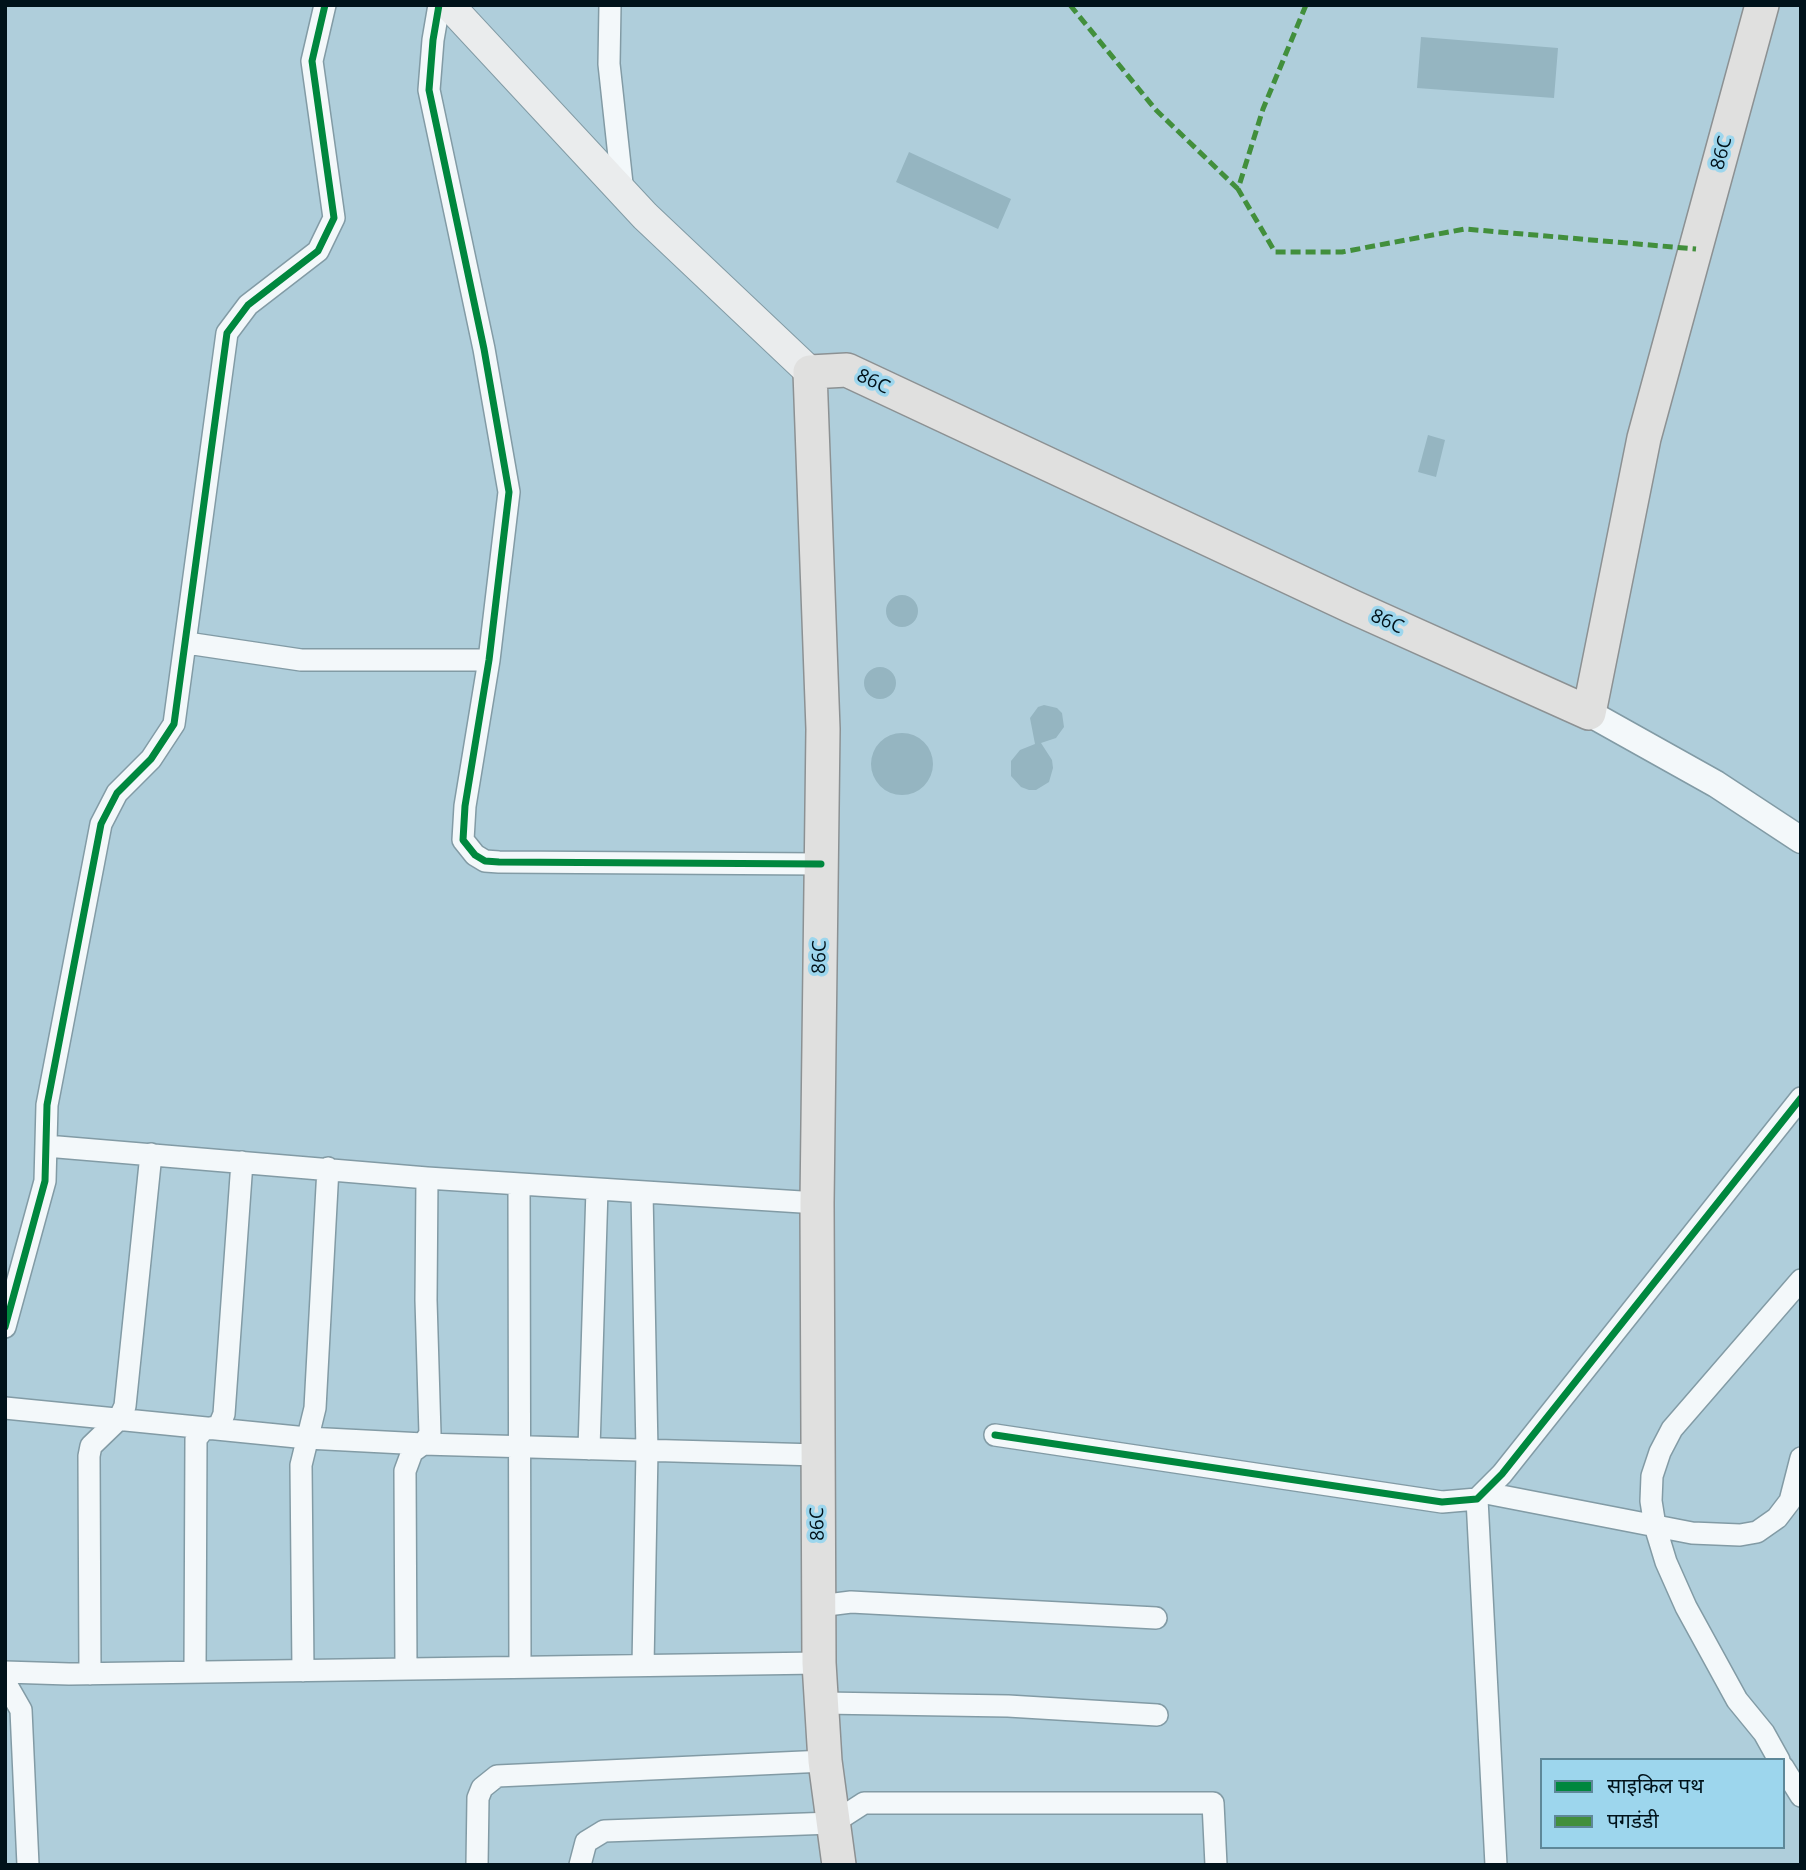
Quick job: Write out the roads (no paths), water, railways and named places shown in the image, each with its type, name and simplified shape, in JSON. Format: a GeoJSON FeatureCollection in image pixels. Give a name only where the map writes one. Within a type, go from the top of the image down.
{"type":"FeatureCollection","features":[{"type":"Feature","properties":{"kind":"main road"},"geometry":{"type":"LineString","coordinates":[[450,5],[623,192],[810,372]]}},
{"type":"Feature","properties":{"kind":"main road","name":"86C"},"geometry":{"type":"LineString","coordinates":[[839,1865],[825,1761],[819,1663],[817,1203],[823,729],[810,372],[847,370],[1353,607],[1589,713],[1644,438],[1762,5]]}},
{"type":"Feature","properties":{"kind":"street"},"geometry":{"type":"LineString","coordinates":[[5,1327],[45,1181],[48,1164],[47,1105],[101,824],[126,781],[150,759],[168,737],[178,707],[227,333],[248,305],[318,251],[334,218],[312,61],[325,5]]}},
{"type":"Feature","properties":{"kind":"street"},"geometry":{"type":"LineString","coordinates":[[439,5],[429,90],[508,472],[509,492],[489,660],[462,829],[468,847],[485,861],[530,864],[821,864]]}},
{"type":"Feature","properties":{"kind":"street"},"geometry":{"type":"LineString","coordinates":[[610,5],[609,64],[623,192]]}},
{"type":"Feature","properties":{"kind":"street"},"geometry":{"type":"LineString","coordinates":[[187,643],[301,660],[489,660]]}},
{"type":"Feature","properties":{"kind":"street"},"geometry":{"type":"LineString","coordinates":[[1589,713],[1716,784],[1801,841]]}},
{"type":"Feature","properties":{"kind":"street"},"geometry":{"type":"LineString","coordinates":[[1496,1865],[1482,1496],[1801,1098]]}},
{"type":"Feature","properties":{"kind":"street"},"geometry":{"type":"LineString","coordinates":[[46,1146],[427,1178],[817,1203]]}},
{"type":"Feature","properties":{"kind":"street"},"geometry":{"type":"LineString","coordinates":[[90,1674],[89,1456],[91,1446],[100,1433],[119,1419],[126,1398],[151,1154]]}},
{"type":"Feature","properties":{"kind":"street"},"geometry":{"type":"LineString","coordinates":[[195,1672],[197,1439],[203,1430],[219,1426],[224,1414],[242,1162]]}},
{"type":"Feature","properties":{"kind":"street"},"geometry":{"type":"LineString","coordinates":[[303,1671],[301,1465],[315,1408],[328,1168]]}},
{"type":"Feature","properties":{"kind":"street"},"geometry":{"type":"LineString","coordinates":[[406,1669],[405,1471],[412,1452],[423,1444],[430,1434],[426,1300],[427,1178]]}},
{"type":"Feature","properties":{"kind":"street"},"geometry":{"type":"LineString","coordinates":[[519,1184],[517,1446],[520,1667]]}},
{"type":"Feature","properties":{"kind":"street"},"geometry":{"type":"LineString","coordinates":[[589,1449],[597,1189]]}},
{"type":"Feature","properties":{"kind":"street"},"geometry":{"type":"LineString","coordinates":[[642,1192],[647,1451],[643,1665]]}},
{"type":"Feature","properties":{"kind":"street"},"geometry":{"type":"LineString","coordinates":[[1778,1758],[1706,1649],[1665,1562],[1650,1501],[1651,1476],[1672,1429],[1801,1280]]}},
{"type":"Feature","properties":{"kind":"street"},"geometry":{"type":"LineString","coordinates":[[5,1408],[307,1438],[423,1444],[818,1455]]}},
{"type":"Feature","properties":{"kind":"street"},"geometry":{"type":"LineString","coordinates":[[995,1435],[1442,1502],[1482,1496],[1718,1536],[1757,1532],[1777,1518],[1790,1501],[1801,1458]]}},
{"type":"Feature","properties":{"kind":"street"},"geometry":{"type":"LineString","coordinates":[[819,1606],[850,1602],[1156,1618]]}},
{"type":"Feature","properties":{"kind":"street"},"geometry":{"type":"LineString","coordinates":[[5,1672],[90,1674],[819,1663]]}},
{"type":"Feature","properties":{"kind":"street"},"geometry":{"type":"LineString","coordinates":[[5,1682],[21,1710],[28,1865]]}},
{"type":"Feature","properties":{"kind":"street"},"geometry":{"type":"LineString","coordinates":[[822,1703],[1007,1706],[1157,1715]]}},
{"type":"Feature","properties":{"kind":"street"},"geometry":{"type":"LineString","coordinates":[[477,1865],[478,1798],[482,1788],[497,1776],[825,1761]]}},
{"type":"Feature","properties":{"kind":"street"},"geometry":{"type":"LineString","coordinates":[[1785,1770],[1801,1796]]}},
{"type":"Feature","properties":{"kind":"street"},"geometry":{"type":"LineString","coordinates":[[580,1865],[586,1842],[593,1836],[614,1829],[833,1823],[863,1803],[1213,1803],[1216,1865]]}}]}
